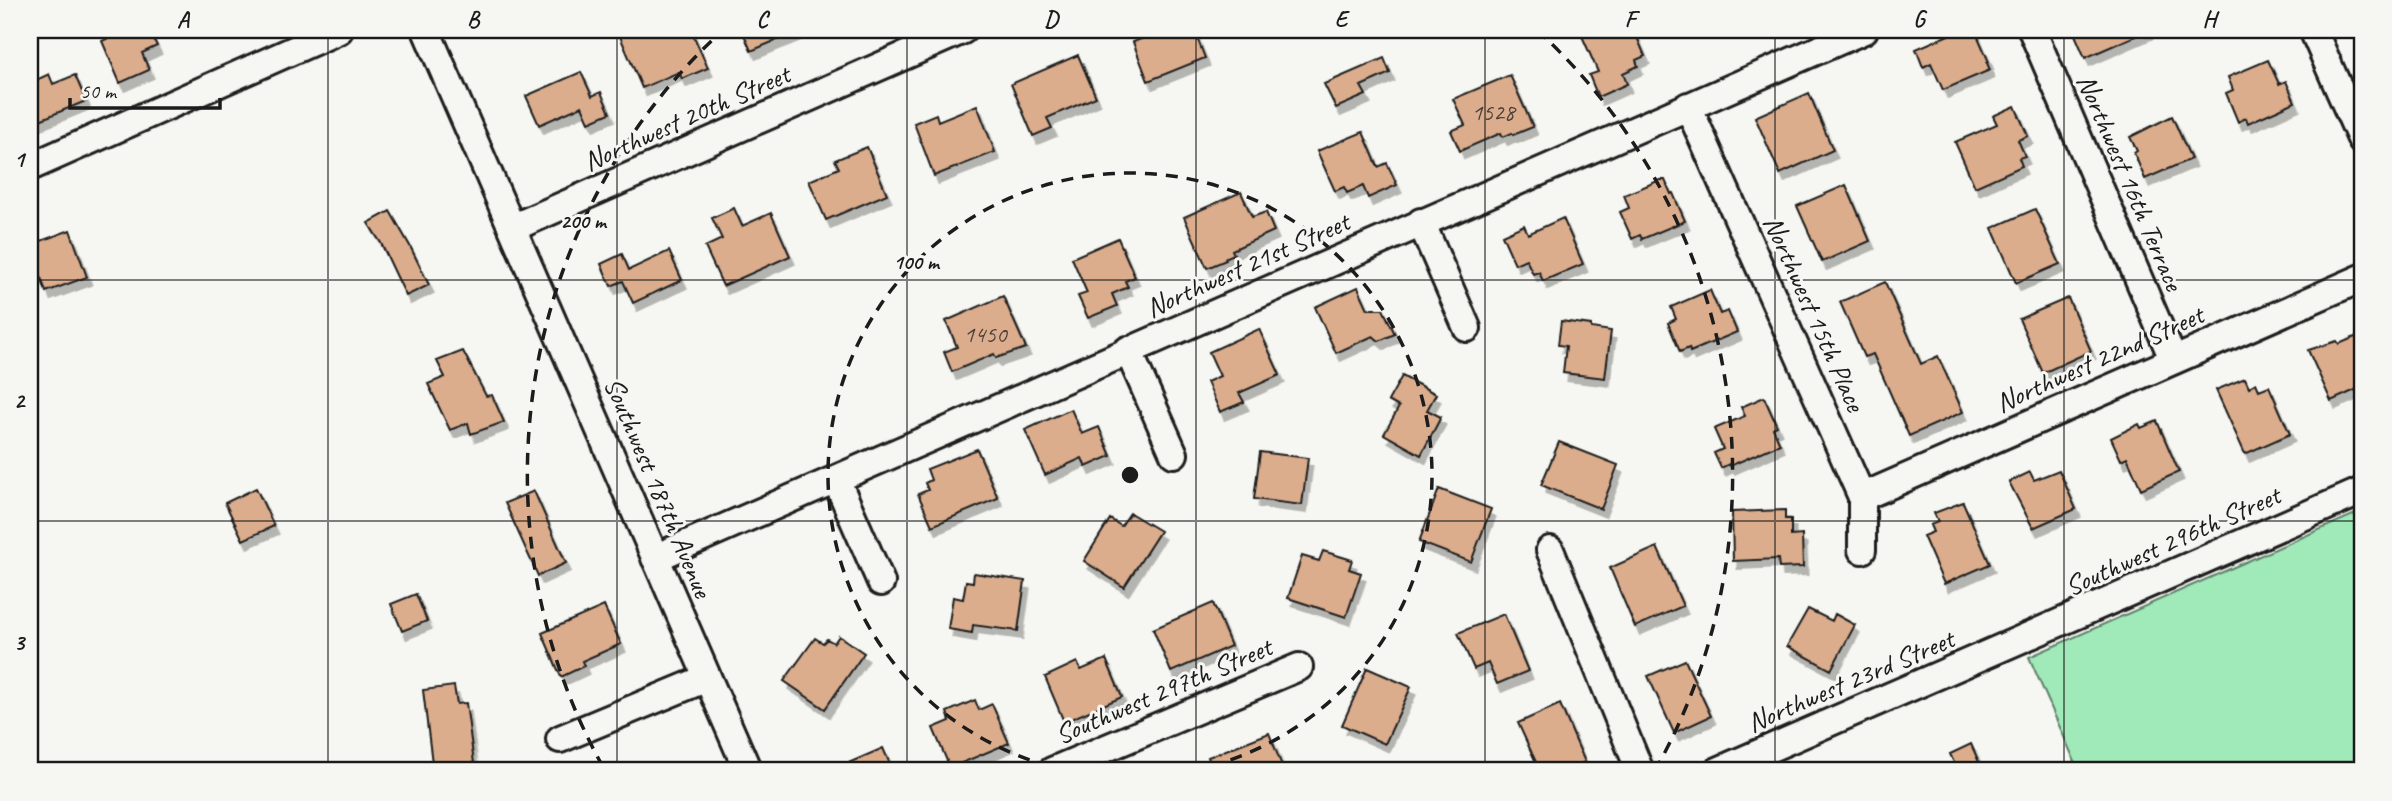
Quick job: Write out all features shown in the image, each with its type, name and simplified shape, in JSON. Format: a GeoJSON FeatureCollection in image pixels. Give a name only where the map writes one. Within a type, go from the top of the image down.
{"type":"FeatureCollection","features":[{"type":"Feature","properties":{"kind":"street"},"geometry":{"type":"LineString","coordinates":[[30,167],[339,30]]}},
{"type":"Feature","properties":{"kind":"street","name":"Southwest 187th Avenue"},"geometry":{"type":"LineString","coordinates":[[426,30],[748,771]]}},
{"type":"Feature","properties":{"kind":"street","name":"Northwest 20th Street"},"geometry":{"type":"LineString","coordinates":[[512,228],[963,30]]}},
{"type":"Feature","properties":{"kind":"street","name":"Northwest 21st Street"},"geometry":{"type":"LineString","coordinates":[[655,558],[1864,30]]}},
{"type":"Feature","properties":{"kind":"street","name":"Northwest 16th Terrace"},"geometry":{"type":"LineString","coordinates":[[2032,30],[2173,359]]}},
{"type":"Feature","properties":{"kind":"street"},"geometry":{"type":"LineString","coordinates":[[2313,30],[2362,141]]}},
{"type":"Feature","properties":{"kind":"street","name":"Northwest 15th Place"},"geometry":{"type":"LineString","coordinates":[[1688,106],[1862,497],[1862,550]]}},
{"type":"Feature","properties":{"kind":"street"},"geometry":{"type":"LineString","coordinates":[[1421,222],[1467,328]]}},
{"type":"Feature","properties":{"kind":"street","name":"Northwest 22nd Street"},"geometry":{"type":"LineString","coordinates":[[1862,497],[2362,278]]}},
{"type":"Feature","properties":{"kind":"street"},"geometry":{"type":"LineString","coordinates":[[1128,350],[1174,454]]}},
{"type":"Feature","properties":{"kind":"street"},"geometry":{"type":"LineString","coordinates":[[836,479],[881,582]]}},
{"type":"Feature","properties":{"kind":"street","name":"Southwest 296th Street"},"geometry":{"type":"LineString","coordinates":[[2007,646],[2362,491]]}},
{"type":"Feature","properties":{"kind":"street"},"geometry":{"type":"LineString","coordinates":[[1550,550],[1640,771]]}},
{"type":"Feature","properties":{"kind":"street","name":"Northwest 23rd Street"},"geometry":{"type":"LineString","coordinates":[[1718,771],[2007,646]]}},
{"type":"Feature","properties":{"kind":"street","name":"Southwest 297th Street"},"geometry":{"type":"LineString","coordinates":[[1052,771],[1300,667]]}},
{"type":"Feature","properties":{"kind":"street"},"geometry":{"type":"LineString","coordinates":[[560,739],[707,678]]}},
{"type":"Feature","properties":{"kind":"green space"},"geometry":{"type":"Polygon","coordinates":[[[2362,511],[2362,771],[2079,771],[2029,657],[2362,511]]]}},
{"type":"Feature","properties":{"kind":"building"},"geometry":{"type":"Polygon","coordinates":[[[126,30],[149,30],[157,46],[142,53],[149,70],[120,83],[102,41],[126,30]]]}},
{"type":"Feature","properties":{"kind":"building"},"geometry":{"type":"Polygon","coordinates":[[[628,30],[691,30],[708,68],[682,79],[679,72],[642,88],[619,34],[628,30]]]}},
{"type":"Feature","properties":{"kind":"building"},"geometry":{"type":"Polygon","coordinates":[[[742,30],[801,30],[751,51],[742,30]]]}},
{"type":"Feature","properties":{"kind":"building"},"geometry":{"type":"Polygon","coordinates":[[[1164,30],[1194,30],[1205,58],[1148,81],[1133,42],[1164,30]]]}},
{"type":"Feature","properties":{"kind":"building"},"geometry":{"type":"Polygon","coordinates":[[[1598,30],[1634,30],[1645,56],[1636,60],[1638,66],[1623,73],[1627,84],[1598,97],[1589,75],[1598,72],[1582,36],[1598,30]]]}},
{"type":"Feature","properties":{"kind":"building"},"geometry":{"type":"Polygon","coordinates":[[[1960,30],[1975,30],[1990,70],[1943,90],[1931,63],[1923,67],[1916,49],[1960,30]]]}},
{"type":"Feature","properties":{"kind":"building"},"geometry":{"type":"Polygon","coordinates":[[[2073,30],[2149,30],[2085,58],[2073,30]]]}},
{"type":"Feature","properties":{"kind":"building"},"geometry":{"type":"Polygon","coordinates":[[[1078,55],[1096,97],[1047,118],[1052,128],[1033,136],[1011,84],[1078,55]]]}},
{"type":"Feature","properties":{"kind":"building"},"geometry":{"type":"Polygon","coordinates":[[[1384,58],[1390,73],[1361,86],[1366,95],[1336,108],[1324,84],[1384,58]]]}},
{"type":"Feature","properties":{"kind":"building"},"geometry":{"type":"Polygon","coordinates":[[[2268,60],[2279,84],[2286,81],[2295,102],[2248,123],[2246,118],[2238,122],[2226,93],[2233,90],[2228,77],[2268,60]]]}},
{"type":"Feature","properties":{"kind":"building"},"geometry":{"type":"Polygon","coordinates":[[[581,72],[592,96],[601,92],[610,113],[589,122],[582,106],[539,125],[526,96],[581,72]]]}},
{"type":"Feature","properties":{"kind":"building"},"geometry":{"type":"Polygon","coordinates":[[[49,74],[53,84],[75,75],[86,101],[30,124],[30,83],[49,74]]]}},
{"type":"Feature","properties":{"kind":"building"},"geometry":{"type":"Polygon","coordinates":[[[1510,75],[1533,127],[1503,137],[1501,133],[1460,151],[1451,131],[1465,125],[1453,99],[1510,75]]]}},
{"type":"Feature","properties":{"kind":"building"},"geometry":{"type":"Polygon","coordinates":[[[1809,93],[1833,150],[1780,174],[1755,117],[1809,93]]]}},
{"type":"Feature","properties":{"kind":"building"},"geometry":{"type":"Polygon","coordinates":[[[977,105],[995,152],[934,176],[914,123],[936,114],[938,121],[977,105]]]}},
{"type":"Feature","properties":{"kind":"building"},"geometry":{"type":"Polygon","coordinates":[[[2015,106],[2028,136],[2018,140],[2025,156],[2019,158],[2022,166],[1975,187],[1955,142],[1997,124],[1993,116],[2015,106]]]}},
{"type":"Feature","properties":{"kind":"building"},"geometry":{"type":"Polygon","coordinates":[[[2172,116],[2191,159],[2145,179],[2130,137],[2172,116]]]}},
{"type":"Feature","properties":{"kind":"building"},"geometry":{"type":"Polygon","coordinates":[[[1363,132],[1378,167],[1387,163],[1397,185],[1368,198],[1363,186],[1347,193],[1344,187],[1335,191],[1317,151],[1363,132]]]}},
{"type":"Feature","properties":{"kind":"building"},"geometry":{"type":"Polygon","coordinates":[[[867,147],[887,194],[826,220],[809,181],[839,168],[835,160],[867,147]]]}},
{"type":"Feature","properties":{"kind":"building"},"geometry":{"type":"Polygon","coordinates":[[[1665,180],[1671,194],[1673,193],[1685,221],[1642,239],[1640,235],[1632,239],[1620,212],[1629,208],[1624,195],[1665,180]]]}},
{"type":"Feature","properties":{"kind":"building"},"geometry":{"type":"Polygon","coordinates":[[[1846,185],[1870,241],[1822,262],[1797,206],[1846,185]]]}},
{"type":"Feature","properties":{"kind":"building"},"geometry":{"type":"Polygon","coordinates":[[[1241,192],[1252,217],[1266,212],[1274,231],[1232,250],[1234,254],[1225,258],[1226,260],[1207,268],[1184,217],[1241,192]]]}},
{"type":"Feature","properties":{"kind":"building"},"geometry":{"type":"Polygon","coordinates":[[[734,208],[742,226],[771,213],[790,256],[723,286],[705,247],[722,239],[712,218],[734,208]]]}},
{"type":"Feature","properties":{"kind":"building"},"geometry":{"type":"Polygon","coordinates":[[[2035,209],[2060,264],[2016,283],[1992,228],[2035,209]]]}},
{"type":"Feature","properties":{"kind":"building"},"geometry":{"type":"Polygon","coordinates":[[[390,211],[429,285],[406,296],[381,243],[368,223],[390,211]]]}},
{"type":"Feature","properties":{"kind":"building"},"geometry":{"type":"Polygon","coordinates":[[[1563,218],[1583,264],[1543,281],[1539,272],[1533,274],[1526,259],[1515,264],[1502,235],[1524,225],[1528,234],[1563,218]]]}},
{"type":"Feature","properties":{"kind":"building"},"geometry":{"type":"Polygon","coordinates":[[[70,230],[87,277],[46,292],[30,245],[70,230]]]}},
{"type":"Feature","properties":{"kind":"building"},"geometry":{"type":"Polygon","coordinates":[[[1118,238],[1135,277],[1125,281],[1128,287],[1112,294],[1117,306],[1088,318],[1078,296],[1087,293],[1072,258],[1118,238]]]}},
{"type":"Feature","properties":{"kind":"building"},"geometry":{"type":"Polygon","coordinates":[[[669,251],[682,280],[633,303],[623,281],[611,286],[601,264],[622,254],[629,270],[669,251]]]}},
{"type":"Feature","properties":{"kind":"building"},"geometry":{"type":"Polygon","coordinates":[[[1885,282],[1921,364],[1938,356],[1963,412],[1909,436],[1873,354],[1864,357],[1840,302],[1885,282]]]}},
{"type":"Feature","properties":{"kind":"building"},"geometry":{"type":"Polygon","coordinates":[[[1358,287],[1368,309],[1383,309],[1395,334],[1379,341],[1373,336],[1336,353],[1315,307],[1358,287]]]}},
{"type":"Feature","properties":{"kind":"building"},"geometry":{"type":"Polygon","coordinates":[[[1710,290],[1720,314],[1728,311],[1737,332],[1690,352],[1689,348],[1680,352],[1668,323],[1676,319],[1671,307],[1710,290]]]}},
{"type":"Feature","properties":{"kind":"building"},"geometry":{"type":"Polygon","coordinates":[[[1003,296],[1026,348],[996,358],[994,354],[952,372],[944,352],[957,347],[946,321],[1003,296]]]}},
{"type":"Feature","properties":{"kind":"building"},"geometry":{"type":"Polygon","coordinates":[[[2068,298],[2091,351],[2043,373],[2019,319],[2068,298]]]}},
{"type":"Feature","properties":{"kind":"building"},"geometry":{"type":"Polygon","coordinates":[[[1561,321],[1611,331],[1605,378],[1563,373],[1566,346],[1558,345],[1561,321]]]}},
{"type":"Feature","properties":{"kind":"building"},"geometry":{"type":"Polygon","coordinates":[[[1259,329],[1280,375],[1239,393],[1244,402],[1220,412],[1207,382],[1220,376],[1209,352],[1259,329]]]}},
{"type":"Feature","properties":{"kind":"building"},"geometry":{"type":"Polygon","coordinates":[[[2362,334],[2362,387],[2331,401],[2308,350],[2337,341],[2339,344],[2362,334]]]}},
{"type":"Feature","properties":{"kind":"building"},"geometry":{"type":"Polygon","coordinates":[[[463,351],[486,396],[492,395],[504,422],[471,434],[468,423],[450,430],[428,384],[445,377],[437,361],[463,351]]]}},
{"type":"Feature","properties":{"kind":"building"},"geometry":{"type":"Polygon","coordinates":[[[1402,376],[1436,394],[1427,410],[1441,417],[1421,455],[1384,434],[1399,407],[1388,401],[1402,376]]]}},
{"type":"Feature","properties":{"kind":"building"},"geometry":{"type":"Polygon","coordinates":[[[2245,378],[2249,387],[2256,383],[2259,390],[2269,386],[2290,434],[2245,454],[2216,390],[2245,378]]]}},
{"type":"Feature","properties":{"kind":"building"},"geometry":{"type":"Polygon","coordinates":[[[1764,397],[1777,426],[1773,428],[1780,444],[1721,468],[1714,453],[1723,449],[1714,429],[1745,416],[1741,407],[1764,397]]]}},
{"type":"Feature","properties":{"kind":"building"},"geometry":{"type":"Polygon","coordinates":[[[1071,409],[1082,434],[1099,427],[1111,456],[1086,467],[1082,458],[1045,475],[1025,430],[1071,409]]]}},
{"type":"Feature","properties":{"kind":"building"},"geometry":{"type":"Polygon","coordinates":[[[2157,421],[2179,472],[2141,489],[2127,457],[2121,460],[2111,438],[2139,424],[2141,428],[2157,421]]]}},
{"type":"Feature","properties":{"kind":"building"},"geometry":{"type":"Polygon","coordinates":[[[1559,442],[1618,465],[1601,509],[1541,485],[1559,442]]]}},
{"type":"Feature","properties":{"kind":"building"},"geometry":{"type":"Polygon","coordinates":[[[977,449],[998,498],[932,526],[918,494],[928,490],[925,483],[931,480],[927,469],[977,449]]]}},
{"type":"Feature","properties":{"kind":"building"},"geometry":{"type":"Polygon","coordinates":[[[1260,452],[1308,458],[1302,505],[1254,499],[1260,452]]]}},
{"type":"Feature","properties":{"kind":"building"},"geometry":{"type":"Polygon","coordinates":[[[2059,470],[2076,509],[2033,528],[2009,482],[2030,472],[2034,480],[2059,470]]]}},
{"type":"Feature","properties":{"kind":"building"},"geometry":{"type":"Polygon","coordinates":[[[256,488],[274,526],[243,540],[225,503],[256,488]]]}},
{"type":"Feature","properties":{"kind":"building"},"geometry":{"type":"Polygon","coordinates":[[[1439,489],[1491,509],[1471,562],[1419,542],[1439,489]]]}},
{"type":"Feature","properties":{"kind":"building"},"geometry":{"type":"Polygon","coordinates":[[[534,491],[566,563],[538,576],[505,503],[534,491]]]}},
{"type":"Feature","properties":{"kind":"building"},"geometry":{"type":"Polygon","coordinates":[[[1963,502],[1990,564],[1944,584],[1923,536],[1933,532],[1930,525],[1938,522],[1934,513],[1963,502]]]}},
{"type":"Feature","properties":{"kind":"building"},"geometry":{"type":"Polygon","coordinates":[[[1785,510],[1785,519],[1791,519],[1791,536],[1802,535],[1803,567],[1779,568],[1778,559],[1733,561],[1732,512],[1785,510]]]}},
{"type":"Feature","properties":{"kind":"building"},"geometry":{"type":"Polygon","coordinates":[[[1130,513],[1160,531],[1124,587],[1084,561],[1110,519],[1121,526],[1130,513]]]}},
{"type":"Feature","properties":{"kind":"building"},"geometry":{"type":"Polygon","coordinates":[[[1657,547],[1683,606],[1635,627],[1610,568],[1657,547]]]}},
{"type":"Feature","properties":{"kind":"building"},"geometry":{"type":"Polygon","coordinates":[[[1323,551],[1352,560],[1349,569],[1361,573],[1346,617],[1288,598],[1302,556],[1319,561],[1323,551]]]}},
{"type":"Feature","properties":{"kind":"building"},"geometry":{"type":"Polygon","coordinates":[[[974,573],[1025,581],[1018,631],[973,625],[972,633],[948,629],[953,597],[963,599],[966,581],[973,582],[974,573]]]}},
{"type":"Feature","properties":{"kind":"building"},"geometry":{"type":"Polygon","coordinates":[[[416,594],[427,621],[402,631],[391,604],[416,594]]]}},
{"type":"Feature","properties":{"kind":"building"},"geometry":{"type":"Polygon","coordinates":[[[1213,603],[1231,646],[1171,672],[1153,629],[1213,603]]]}},
{"type":"Feature","properties":{"kind":"building"},"geometry":{"type":"Polygon","coordinates":[[[604,606],[621,644],[582,661],[584,666],[561,677],[542,633],[604,606]]]}},
{"type":"Feature","properties":{"kind":"building"},"geometry":{"type":"Polygon","coordinates":[[[1808,609],[1832,621],[1835,614],[1855,625],[1831,670],[1787,646],[1808,609]]]}},
{"type":"Feature","properties":{"kind":"building"},"geometry":{"type":"Polygon","coordinates":[[[1504,614],[1528,671],[1497,684],[1488,663],[1474,669],[1458,633],[1504,614]]]}},
{"type":"Feature","properties":{"kind":"building"},"geometry":{"type":"Polygon","coordinates":[[[839,636],[864,653],[825,709],[784,681],[815,638],[823,643],[827,639],[834,643],[839,636]]]}},
{"type":"Feature","properties":{"kind":"building"},"geometry":{"type":"Polygon","coordinates":[[[1106,659],[1122,697],[1064,722],[1045,677],[1077,662],[1081,670],[1106,659]]]}},
{"type":"Feature","properties":{"kind":"building"},"geometry":{"type":"Polygon","coordinates":[[[1685,660],[1711,716],[1674,733],[1648,676],[1685,660]]]}},
{"type":"Feature","properties":{"kind":"building"},"geometry":{"type":"Polygon","coordinates":[[[1367,668],[1411,687],[1385,744],[1342,725],[1367,668]]]}},
{"type":"Feature","properties":{"kind":"building"},"geometry":{"type":"Polygon","coordinates":[[[454,686],[457,704],[466,703],[474,763],[458,765],[457,771],[433,771],[423,690],[454,686]]]}},
{"type":"Feature","properties":{"kind":"building"},"geometry":{"type":"Polygon","coordinates":[[[975,700],[979,710],[992,704],[1009,743],[950,768],[933,728],[950,721],[947,712],[975,700]]]}},
{"type":"Feature","properties":{"kind":"building"},"geometry":{"type":"Polygon","coordinates":[[[1560,704],[1585,762],[1564,771],[1540,771],[1518,723],[1560,704]]]}},
{"type":"Feature","properties":{"kind":"building"},"geometry":{"type":"Polygon","coordinates":[[[1269,733],[1284,771],[1213,771],[1208,757],[1269,733]]]}},
{"type":"Feature","properties":{"kind":"building"},"geometry":{"type":"Polygon","coordinates":[[[1971,744],[1983,771],[1958,771],[1950,754],[1971,744]]]}},
{"type":"Feature","properties":{"kind":"building"},"geometry":{"type":"Polygon","coordinates":[[[883,748],[893,771],[830,771],[883,748]]]}}]}
